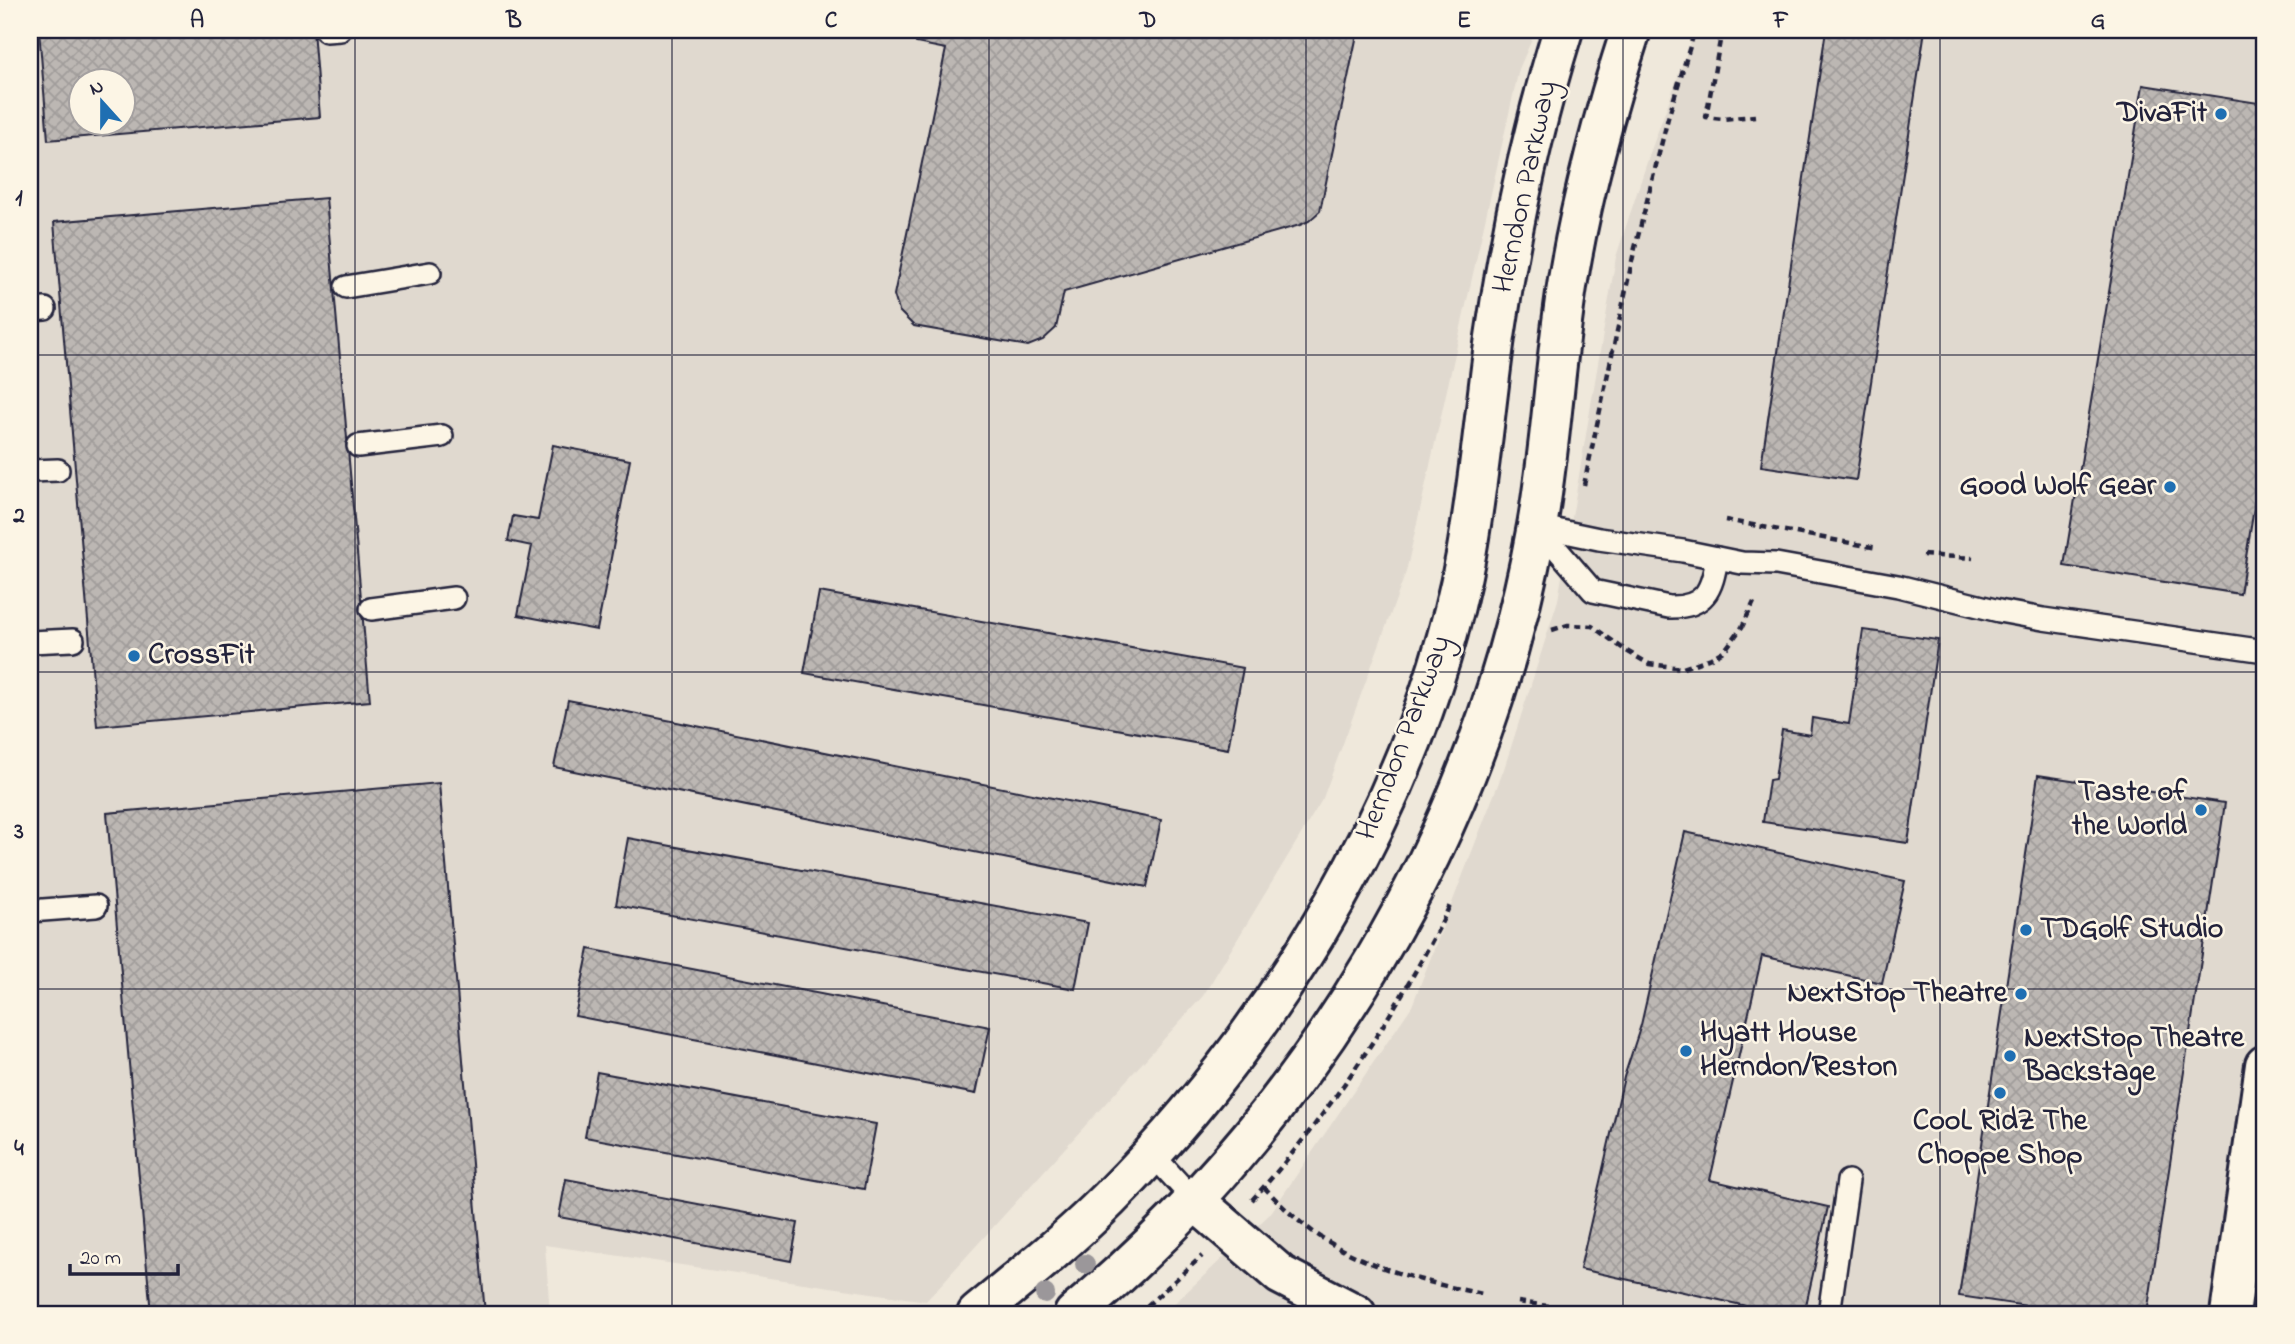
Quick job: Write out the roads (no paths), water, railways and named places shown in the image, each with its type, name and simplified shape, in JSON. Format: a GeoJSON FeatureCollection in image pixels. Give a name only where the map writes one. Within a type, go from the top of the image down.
{"type":"FeatureCollection","features":[{"type":"Feature","properties":{"kind":"main road","name":"Herndon Parkway"},"geometry":{"type":"LineString","coordinates":[[977,1314],[1108,1200],[1152,1154],[1234,1056],[1311,941],[1364,847],[1407,749],[1446,640],[1466,556],[1506,272],[1531,146],[1563,30]]}},
{"type":"Feature","properties":{"kind":"main road","name":"Herndon Parkway"},"geometry":{"type":"LineString","coordinates":[[1074,1314],[1153,1245],[1195,1201],[1272,1111],[1312,1058],[1349,1003],[1415,886],[1451,810],[1485,719],[1520,604],[1537,526],[1570,267],[1616,76],[1631,30]]}},
{"type":"Feature","properties":{"kind":"main road"},"geometry":{"type":"LineString","coordinates":[[2230,1314],[2265,1065]]}},
{"type":"Feature","properties":{"kind":"main road"},"geometry":{"type":"LineString","coordinates":[[1195,1201],[1281,1275],[1356,1314]]}},
{"type":"Feature","properties":{"kind":"lane"},"geometry":{"type":"LineString","coordinates":[[346,286],[430,273]]}},
{"type":"Feature","properties":{"kind":"lane"},"geometry":{"type":"LineString","coordinates":[[358,446],[442,436]]}},
{"type":"Feature","properties":{"kind":"lane"},"geometry":{"type":"LineString","coordinates":[[30,471],[58,470]]}},
{"type":"Feature","properties":{"kind":"lane"},"geometry":{"type":"LineString","coordinates":[[1537,526],[1742,563],[1776,564],[1898,586],[2043,619],[2265,651]]}},
{"type":"Feature","properties":{"kind":"lane"},"geometry":{"type":"LineString","coordinates":[[1537,526],[1593,591],[1669,607],[1681,608],[1701,599],[1713,581],[1717,558]]}},
{"type":"Feature","properties":{"kind":"lane"},"geometry":{"type":"LineString","coordinates":[[370,609],[454,598]]}},
{"type":"Feature","properties":{"kind":"lane"},"geometry":{"type":"LineString","coordinates":[[30,642],[74,639]]}},
{"type":"Feature","properties":{"kind":"lane"},"geometry":{"type":"LineString","coordinates":[[30,911],[96,906]]}},
{"type":"Feature","properties":{"kind":"lane"},"geometry":{"type":"LineString","coordinates":[[1152,1154],[1195,1201]]}},
{"type":"Feature","properties":{"kind":"lane"},"geometry":{"type":"LineString","coordinates":[[1829,1314],[1848,1181]]}},
{"type":"Feature","properties":{"kind":"place","name":"DivaFit"},"geometry":{"type":"Point","coordinates":[2221,114]}},
{"type":"Feature","properties":{"kind":"place","name":"Good Wolf Gear"},"geometry":{"type":"Point","coordinates":[2170,487]}},
{"type":"Feature","properties":{"kind":"place","name":"CrossFit"},"geometry":{"type":"Point","coordinates":[134,656]}},
{"type":"Feature","properties":{"kind":"place","name":"Taste of the World"},"geometry":{"type":"Point","coordinates":[2201,810]}},
{"type":"Feature","properties":{"kind":"place","name":"TDGolf Studio"},"geometry":{"type":"Point","coordinates":[2026,930]}},
{"type":"Feature","properties":{"kind":"place","name":"NextStop Theatre"},"geometry":{"type":"Point","coordinates":[2021,994]}},
{"type":"Feature","properties":{"kind":"place","name":"Hyatt House Herndon/Reston"},"geometry":{"type":"Point","coordinates":[1686,1051]}},
{"type":"Feature","properties":{"kind":"place","name":"NextStop Theatre Backstage"},"geometry":{"type":"Point","coordinates":[2010,1056]}},
{"type":"Feature","properties":{"kind":"place","name":"CooL RidZ The Choppe Shop"},"geometry":{"type":"Point","coordinates":[2000,1093]}}]}
